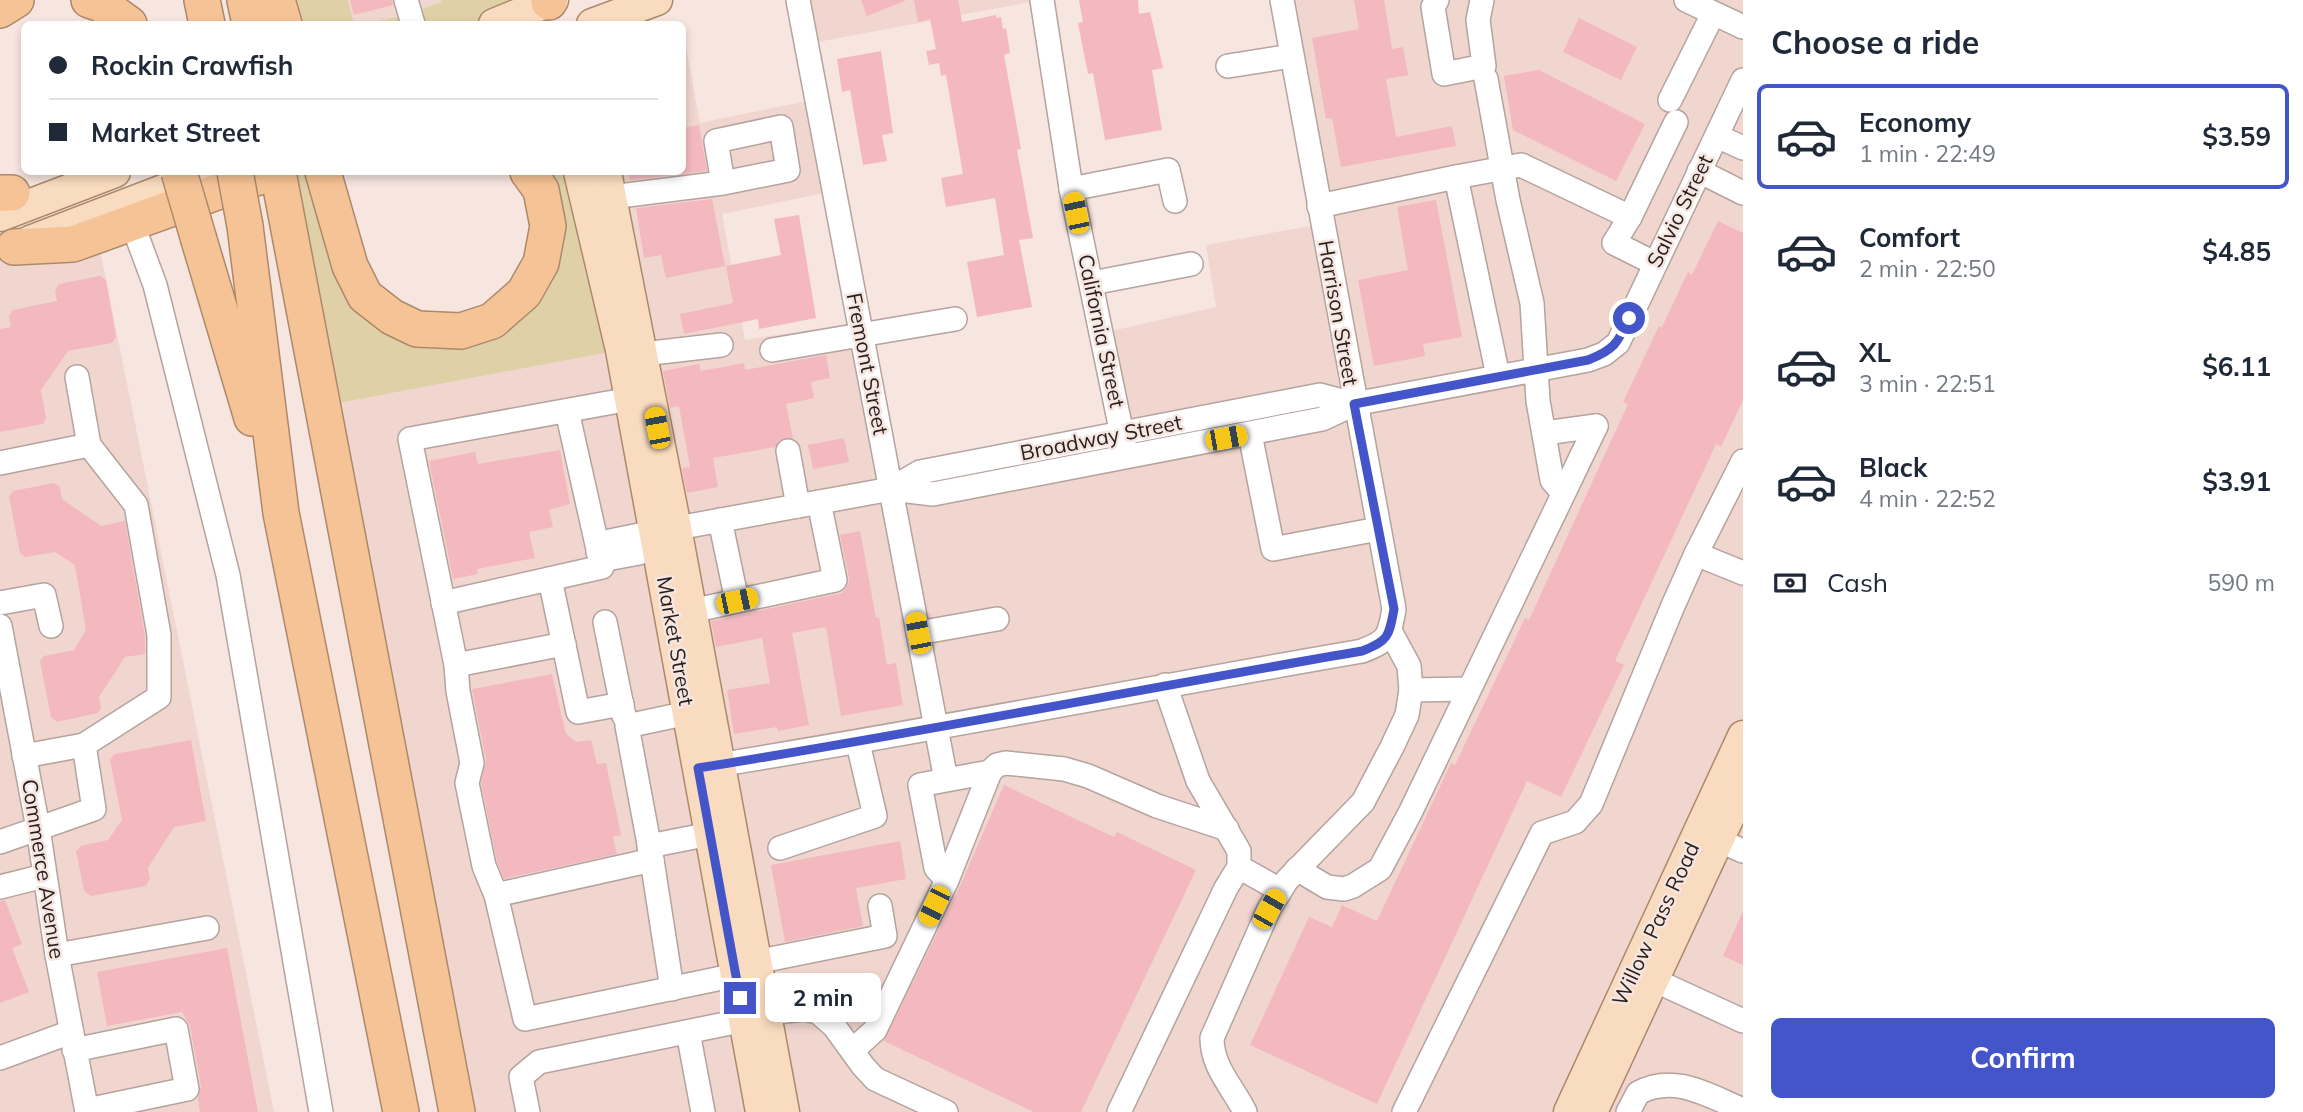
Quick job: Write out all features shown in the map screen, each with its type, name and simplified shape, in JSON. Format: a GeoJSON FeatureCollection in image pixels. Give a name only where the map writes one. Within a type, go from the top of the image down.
{"type":"FeatureCollection","features":[{"type":"Feature","properties":{"kind":"highway"},"geometry":{"type":"LineString","coordinates":[[0,10],[16,0]]}},
{"type":"Feature","properties":{"kind":"highway"},"geometry":{"type":"LineString","coordinates":[[89,0],[101,4],[125,21]]}},
{"type":"Feature","properties":{"kind":"highway"},"geometry":{"type":"LineString","coordinates":[[202,0],[206,21]]}},
{"type":"Feature","properties":{"kind":"highway"},"geometry":{"type":"LineString","coordinates":[[245,0],[249,21]]}},
{"type":"Feature","properties":{"kind":"highway"},"geometry":{"type":"LineString","coordinates":[[277,0],[283,21]]}},
{"type":"Feature","properties":{"kind":"highway"},"geometry":{"type":"LineString","coordinates":[[180,175],[281,513]]}},
{"type":"Feature","properties":{"kind":"highway"},"geometry":{"type":"LineString","coordinates":[[236,175],[245,226],[281,513],[401,1112]]}},
{"type":"Feature","properties":{"kind":"highway"},"geometry":{"type":"LineString","coordinates":[[7,250],[73,244],[268,175]]}},
{"type":"Feature","properties":{"kind":"highway"},"geometry":{"type":"LineString","coordinates":[[277,175],[286,210],[457,1112]]}},
{"type":"Feature","properties":{"kind":"highway"},"geometry":{"type":"LineString","coordinates":[[326,182],[349,266],[365,296],[392,317],[417,329],[461,331],[492,320],[524,292],[541,263],[548,226],[541,190],[530,175]]}},
{"type":"Feature","properties":{"kind":"main road"},"geometry":{"type":"LineString","coordinates":[[504,21],[552,7]]}},
{"type":"Feature","properties":{"kind":"main road"},"geometry":{"type":"LineString","coordinates":[[604,21],[647,10]]}},
{"type":"Feature","properties":{"kind":"main road"},"geometry":{"type":"LineString","coordinates":[[3,201],[62,175]]}},
{"type":"Feature","properties":{"kind":"main road"},"geometry":{"type":"LineString","coordinates":[[3,201],[103,175]]}},
{"type":"Feature","properties":{"kind":"main road"},"geometry":{"type":"LineString","coordinates":[[7,250],[202,175]]}},
{"type":"Feature","properties":{"kind":"main road","name":"Market Street"},"geometry":{"type":"LineString","coordinates":[[580,175],[632,355],[630,399],[665,530],[691,611],[709,766],[746,969],[756,1017],[784,1112]]}},
{"type":"Feature","properties":{"kind":"main road","name":"Market Street"},"geometry":{"type":"LineString","coordinates":[[608,184],[632,355],[665,530],[688,713],[709,766],[710,834],[746,969]]}},
{"type":"Feature","properties":{"kind":"main road","name":"Willow Pass Road"},"geometry":{"type":"LineString","coordinates":[[1569,1112],[1743,736]]}},
{"type":"Feature","properties":{"kind":"main road","name":"Willow Pass Road"},"geometry":{"type":"LineString","coordinates":[[1592,1112],[1654,980],[1731,845],[1742,790]]}},
{"type":"Feature","properties":{"kind":"main road","name":"Market Street"},"geometry":{"type":"LineString","coordinates":[[756,1017],[761,1112]]}},
{"type":"Feature","properties":{"kind":"street"},"geometry":{"type":"LineString","coordinates":[[406,0],[412,21]]}},
{"type":"Feature","properties":{"kind":"street","name":"Fremont Street"},"geometry":{"type":"LineString","coordinates":[[798,0],[946,780]]}},
{"type":"Feature","properties":{"kind":"street","name":"California Street"},"geometry":{"type":"LineString","coordinates":[[1042,0],[1071,189],[1125,445]]}},
{"type":"Feature","properties":{"kind":"street","name":"Harrison Street"},"geometry":{"type":"LineString","coordinates":[[1282,0],[1354,404],[1394,609],[1390,631]]}},
{"type":"Feature","properties":{"kind":"street"},"geometry":{"type":"LineString","coordinates":[[1437,0],[1433,7],[1444,74],[1484,66],[1478,20],[1482,0]]}},
{"type":"Feature","properties":{"kind":"street"},"geometry":{"type":"LineString","coordinates":[[1686,0],[1743,27]]}},
{"type":"Feature","properties":{"kind":"street"},"geometry":{"type":"LineString","coordinates":[[1654,264],[1614,243],[1630,217],[1713,14]]}},
{"type":"Feature","properties":{"kind":"street"},"geometry":{"type":"LineString","coordinates":[[1228,66],[1292,56]]}},
{"type":"Feature","properties":{"kind":"street"},"geometry":{"type":"LineString","coordinates":[[1486,79],[1502,168],[1532,303],[1538,401],[1552,480],[1563,493]]}},
{"type":"Feature","properties":{"kind":"street","name":"Salvio Street"},"geometry":{"type":"LineString","coordinates":[[1618,343],[1699,171],[1740,95]]}},
{"type":"Feature","properties":{"kind":"street"},"geometry":{"type":"LineString","coordinates":[[1717,136],[1743,148]]}},
{"type":"Feature","properties":{"kind":"street"},"geometry":{"type":"LineString","coordinates":[[1319,206],[1521,165],[1630,217]]}},
{"type":"Feature","properties":{"kind":"street"},"geometry":{"type":"LineString","coordinates":[[1071,189],[1168,170],[1175,201]]}},
{"type":"Feature","properties":{"kind":"street"},"geometry":{"type":"LineString","coordinates":[[1699,171],[1743,193]]}},
{"type":"Feature","properties":{"kind":"street"},"geometry":{"type":"LineString","coordinates":[[1455,177],[1497,376]]}},
{"type":"Feature","properties":{"kind":"street"},"geometry":{"type":"LineString","coordinates":[[608,184],[723,183]]}},
{"type":"Feature","properties":{"kind":"street"},"geometry":{"type":"LineString","coordinates":[[132,223],[155,285],[228,575],[321,1112]]}},
{"type":"Feature","properties":{"kind":"street"},"geometry":{"type":"LineString","coordinates":[[1092,283],[1191,264]]}},
{"type":"Feature","properties":{"kind":"street"},"geometry":{"type":"LineString","coordinates":[[772,350],[955,319]]}},
{"type":"Feature","properties":{"kind":"street","name":"Broadway Street"},"geometry":{"type":"LineString","coordinates":[[665,530],[891,489],[920,472],[1125,445],[1251,434],[1327,418],[1354,404],[1588,360],[1604,354],[1618,343]]}},
{"type":"Feature","properties":{"kind":"street"},"geometry":{"type":"LineString","coordinates":[[632,355],[721,345]]}},
{"type":"Feature","properties":{"kind":"street"},"geometry":{"type":"LineString","coordinates":[[24,755],[84,745],[159,697],[159,635],[136,505],[89,445],[77,377]]}},
{"type":"Feature","properties":{"kind":"street","name":"Broadway Street"},"geometry":{"type":"LineString","coordinates":[[1125,445],[1320,395],[1354,404]]}},
{"type":"Feature","properties":{"kind":"street"},"geometry":{"type":"LineString","coordinates":[[630,399],[410,439],[456,665],[458,691],[472,764],[467,783],[484,866],[496,895],[525,1019],[672,989],[885,936],[880,906]]}},
{"type":"Feature","properties":{"kind":"street"},"geometry":{"type":"LineString","coordinates":[[443,603],[602,567],[567,411]]}},
{"type":"Feature","properties":{"kind":"street"},"geometry":{"type":"LineString","coordinates":[[1297,869],[1327,887],[1344,889],[1380,869],[1410,813],[1596,426],[1545,433]]}},
{"type":"Feature","properties":{"kind":"street"},"geometry":{"type":"LineString","coordinates":[[1251,434],[1273,549],[1378,529]]}},
{"type":"Feature","properties":{"kind":"street"},"geometry":{"type":"LineString","coordinates":[[0,463],[89,445]]}},
{"type":"Feature","properties":{"kind":"street"},"geometry":{"type":"LineString","coordinates":[[691,611],[835,580],[788,451]]}},
{"type":"Feature","properties":{"kind":"street"},"geometry":{"type":"LineString","coordinates":[[1404,1112],[1542,833],[1575,822],[1591,804],[1672,608],[1743,461]]}},
{"type":"Feature","properties":{"kind":"street"},"geometry":{"type":"LineString","coordinates":[[720,520],[737,601]]}},
{"type":"Feature","properties":{"kind":"street"},"geometry":{"type":"LineString","coordinates":[[598,552],[612,558],[639,553],[665,530]]}},
{"type":"Feature","properties":{"kind":"street"},"geometry":{"type":"LineString","coordinates":[[1696,554],[1741,575]]}},
{"type":"Feature","properties":{"kind":"street"},"geometry":{"type":"LineString","coordinates":[[550,579],[578,712],[624,715],[688,713]]}},
{"type":"Feature","properties":{"kind":"street"},"geometry":{"type":"LineString","coordinates":[[0,603],[44,595],[51,625]]}},
{"type":"Feature","properties":{"kind":"street"},"geometry":{"type":"LineString","coordinates":[[918,633],[997,619]]}},
{"type":"Feature","properties":{"kind":"street"},"geometry":{"type":"LineString","coordinates":[[605,622],[650,853],[672,989]]}},
{"type":"Feature","properties":{"kind":"street","name":"Commerce Avenue"},"geometry":{"type":"LineString","coordinates":[[0,626],[6,689],[24,755],[72,1041],[87,1111]]}},
{"type":"Feature","properties":{"kind":"street"},"geometry":{"type":"LineString","coordinates":[[709,766],[858,743],[1362,651],[1382,643],[1390,631],[1409,666],[1411,690],[1407,715],[1363,802],[1280,890],[1212,1038],[1212,1051],[1217,1065],[1245,1112]]}},
{"type":"Feature","properties":{"kind":"street"},"geometry":{"type":"LineString","coordinates":[[456,665],[564,644]]}},
{"type":"Feature","properties":{"kind":"street"},"geometry":{"type":"LineString","coordinates":[[1119,1112],[1239,867],[1239,851],[1198,781],[1166,685]]}},
{"type":"Feature","properties":{"kind":"street"},"geometry":{"type":"LineString","coordinates":[[1411,690],[1468,689]]}},
{"type":"Feature","properties":{"kind":"street"},"geometry":{"type":"LineString","coordinates":[[780,848],[875,816],[858,743]]}},
{"type":"Feature","properties":{"kind":"street"},"geometry":{"type":"LineString","coordinates":[[0,842],[94,809],[84,745]]}},
{"type":"Feature","properties":{"kind":"street"},"geometry":{"type":"LineString","coordinates":[[853,1050],[875,1030],[947,880],[990,772],[997,765],[1006,762],[1065,769],[1157,806],[1227,829]]}},
{"type":"Feature","properties":{"kind":"street"},"geometry":{"type":"LineString","coordinates":[[947,880],[936,868],[920,785],[990,772]]}},
{"type":"Feature","properties":{"kind":"street"},"geometry":{"type":"LineString","coordinates":[[496,895],[710,834]]}},
{"type":"Feature","properties":{"kind":"street"},"geometry":{"type":"LineString","coordinates":[[1239,867],[1280,890]]}},
{"type":"Feature","properties":{"kind":"street"},"geometry":{"type":"LineString","coordinates":[[0,887],[44,876]]}},
{"type":"Feature","properties":{"kind":"street"},"geometry":{"type":"LineString","coordinates":[[57,955],[207,928]]}},
{"type":"Feature","properties":{"kind":"street"},"geometry":{"type":"LineString","coordinates":[[1654,980],[1743,1021]]}},
{"type":"Feature","properties":{"kind":"street"},"geometry":{"type":"LineString","coordinates":[[528,1112],[521,1077],[539,1062],[804,1009],[818,1012],[834,1026],[875,1079],[946,1112]]}},
{"type":"Feature","properties":{"kind":"street"},"geometry":{"type":"LineString","coordinates":[[0,1058],[72,1041],[176,1029],[187,1089],[87,1111]]}},
{"type":"Feature","properties":{"kind":"street"},"geometry":{"type":"LineString","coordinates":[[688,1032],[703,1112]]}},
{"type":"Feature","properties":{"kind":"street"},"geometry":{"type":"LineString","coordinates":[[1628,1112],[1638,1093],[1665,1084],[1686,1087],[1743,1110]]}},
{"type":"Feature","properties":{"kind":"street"},"geometry":{"type":"LineString","coordinates":[[1256,1112],[1264,1112]]}},
{"type":"Feature","properties":{"kind":"shaded area"},"geometry":{"type":"Polygon","coordinates":[[[277,0],[348,0],[353,21],[283,21],[277,0]]]}},
{"type":"Feature","properties":{"kind":"shaded area"},"geometry":{"type":"Polygon","coordinates":[[[348,0],[441,0],[410,14],[378,21],[353,21],[348,0]]]}},
{"type":"Feature","properties":{"kind":"shaded area"},"geometry":{"type":"Polygon","coordinates":[[[548,0],[501,21],[378,21],[410,14],[441,2],[548,0]]]}},
{"type":"Feature","properties":{"kind":"shaded area"},"geometry":{"type":"Polygon","coordinates":[[[798,0],[1040,0],[807,44],[798,0]]]}},
{"type":"Feature","properties":{"kind":"shaded area"},"geometry":{"type":"Polygon","coordinates":[[[1282,0],[1743,0],[1743,746],[1570,1112],[784,1112],[607,175],[686,175],[686,48],[700,123],[817,99],[834,191],[722,214],[745,340],[859,322],[891,489],[933,494],[1327,418],[1320,395],[1123,435],[1103,333],[1216,307],[1206,245],[1321,224],[1282,0]]]}},
{"type":"Feature","properties":{"kind":"shaded area"},"geometry":{"type":"Polygon","coordinates":[[[279,175],[324,175],[365,296],[461,331],[541,263],[528,175],[580,175],[621,350],[323,406],[279,175]]]}},
{"type":"Feature","properties":{"kind":"shaded area"},"geometry":{"type":"Polygon","coordinates":[[[97,235],[274,1112],[0,1112],[0,252],[97,235]]]}},
{"type":"Feature","properties":{"kind":"shaded area"},"geometry":{"type":"Polygon","coordinates":[[[621,350],[761,1112],[457,1112],[323,406],[621,350]]]}},
{"type":"Feature","properties":{"kind":"shaded area"},"geometry":{"type":"Polygon","coordinates":[[[1743,787],[1743,1112],[1592,1112],[1743,787]]]}},
{"type":"Feature","properties":{"kind":"building"},"geometry":{"type":"Polygon","coordinates":[[[350,0],[392,0],[393,5],[354,15],[350,0]]]}},
{"type":"Feature","properties":{"kind":"building"},"geometry":{"type":"Polygon","coordinates":[[[861,0],[905,0],[905,1],[867,16],[861,0]]]}},
{"type":"Feature","properties":{"kind":"building"},"geometry":{"type":"Polygon","coordinates":[[[914,0],[958,0],[962,22],[996,15],[996,18],[1001,17],[1003,29],[1006,28],[1010,53],[1004,55],[1033,238],[1019,240],[1032,307],[977,317],[967,262],[1004,255],[995,198],[946,207],[941,178],[963,174],[946,75],[941,76],[939,63],[929,65],[926,51],[936,49],[930,19],[918,22],[914,0]]]}},
{"type":"Feature","properties":{"kind":"building"},"geometry":{"type":"Polygon","coordinates":[[[1079,0],[1138,0],[1139,14],[1150,12],[1163,68],[1152,70],[1162,130],[1105,140],[1093,73],[1088,74],[1078,23],[1083,22],[1079,0]]]}},
{"type":"Feature","properties":{"kind":"building"},"geometry":{"type":"Polygon","coordinates":[[[1354,0],[1384,0],[1392,49],[1403,47],[1408,75],[1386,79],[1396,137],[1452,126],[1456,146],[1341,167],[1332,118],[1326,119],[1312,38],[1359,29],[1354,0]]]}},
{"type":"Feature","properties":{"kind":"building"},"geometry":{"type":"Polygon","coordinates":[[[1579,18],[1637,47],[1621,80],[1563,52],[1579,18]]]}},
{"type":"Feature","properties":{"kind":"building"},"geometry":{"type":"Polygon","coordinates":[[[881,51],[893,133],[882,135],[887,161],[863,165],[850,90],[842,92],[837,59],[881,51]]]}},
{"type":"Feature","properties":{"kind":"building"},"geometry":{"type":"Polygon","coordinates":[[[1539,70],[1645,124],[1616,181],[1513,130],[1504,76],[1539,70]]]}},
{"type":"Feature","properties":{"kind":"building"},"geometry":{"type":"Polygon","coordinates":[[[699,125],[707,171],[686,173],[686,127],[699,125]]]}},
{"type":"Feature","properties":{"kind":"building"},"geometry":{"type":"Polygon","coordinates":[[[629,175],[673,175],[630,180],[629,175]]]}},
{"type":"Feature","properties":{"kind":"building"},"geometry":{"type":"Polygon","coordinates":[[[712,199],[725,266],[666,278],[661,255],[644,258],[636,208],[712,199]]]}},
{"type":"Feature","properties":{"kind":"building"},"geometry":{"type":"Polygon","coordinates":[[[1436,200],[1462,337],[1423,344],[1425,356],[1374,366],[1358,280],[1408,270],[1397,207],[1436,200]]]}},
{"type":"Feature","properties":{"kind":"building"},"geometry":{"type":"Polygon","coordinates":[[[799,215],[816,318],[759,329],[758,319],[684,334],[680,314],[733,303],[726,266],[781,255],[774,219],[799,215]]]}},
{"type":"Feature","properties":{"kind":"building"},"geometry":{"type":"Polygon","coordinates":[[[1718,221],[1743,233],[1743,400],[1721,447],[1716,444],[1615,661],[1624,665],[1561,797],[1527,781],[1377,1104],[1250,1045],[1309,917],[1332,927],[1342,905],[1377,921],[1451,763],[1455,765],[1525,618],[1529,620],[1628,404],[1623,402],[1659,326],[1662,327],[1688,272],[1692,275],[1718,221]]]}},
{"type":"Feature","properties":{"kind":"building"},"geometry":{"type":"Polygon","coordinates":[[[100,276],[106,280],[116,337],[112,343],[68,351],[41,390],[46,418],[43,424],[0,432],[0,329],[11,327],[9,316],[13,310],[57,301],[55,290],[59,284],[100,276]]]}},
{"type":"Feature","properties":{"kind":"building"},"geometry":{"type":"Polygon","coordinates":[[[826,355],[830,378],[811,382],[814,398],[786,404],[793,438],[780,440],[775,447],[713,458],[718,487],[687,493],[682,468],[690,467],[679,406],[670,408],[663,371],[699,364],[701,371],[744,363],[745,370],[826,355]]]}},
{"type":"Feature","properties":{"kind":"building"},"geometry":{"type":"Polygon","coordinates":[[[844,438],[849,462],[813,469],[808,445],[844,438]]]}},
{"type":"Feature","properties":{"kind":"building"},"geometry":{"type":"Polygon","coordinates":[[[560,450],[570,504],[549,510],[553,527],[529,532],[535,558],[477,569],[478,574],[453,579],[429,461],[475,452],[478,464],[560,450]]]}},
{"type":"Feature","properties":{"kind":"building"},"geometry":{"type":"Polygon","coordinates":[[[54,483],[60,487],[62,499],[101,526],[125,521],[145,636],[145,654],[125,657],[99,697],[101,708],[98,713],[57,722],[51,717],[40,661],[44,656],[74,650],[86,630],[75,565],[55,552],[25,557],[20,553],[9,497],[13,491],[54,483]]]}},
{"type":"Feature","properties":{"kind":"building"},"geometry":{"type":"Polygon","coordinates":[[[860,531],[887,665],[896,663],[903,705],[841,716],[826,627],[792,633],[809,725],[778,731],[777,727],[734,734],[727,690],[770,683],[762,638],[716,647],[711,621],[842,593],[849,578],[840,535],[860,531]]]}},
{"type":"Feature","properties":{"kind":"building"},"geometry":{"type":"Polygon","coordinates":[[[552,674],[566,734],[576,742],[591,740],[597,764],[606,763],[621,835],[613,837],[617,854],[504,879],[497,862],[481,783],[486,760],[472,689],[552,674]]]}},
{"type":"Feature","properties":{"kind":"building"},"geometry":{"type":"Polygon","coordinates":[[[191,740],[206,821],[174,827],[148,868],[150,879],[146,886],[91,896],[84,891],[76,851],[81,846],[108,840],[122,820],[110,760],[114,754],[191,740]]]}},
{"type":"Feature","properties":{"kind":"building"},"geometry":{"type":"Polygon","coordinates":[[[1004,785],[1114,837],[1117,832],[1196,870],[1081,1112],[1034,1112],[884,1041],[960,886],[1004,785]]]}},
{"type":"Feature","properties":{"kind":"building"},"geometry":{"type":"Polygon","coordinates":[[[900,841],[906,879],[856,888],[863,926],[785,942],[771,865],[900,841]]]}},
{"type":"Feature","properties":{"kind":"building"},"geometry":{"type":"Polygon","coordinates":[[[5,900],[22,944],[12,948],[29,992],[0,1003],[0,901],[5,900]]]}},
{"type":"Feature","properties":{"kind":"building"},"geometry":{"type":"Polygon","coordinates":[[[1743,911],[1743,965],[1723,956],[1743,911]]]}},
{"type":"Feature","properties":{"kind":"building"},"geometry":{"type":"Polygon","coordinates":[[[227,948],[258,1112],[200,1112],[198,1098],[201,1086],[190,1026],[182,1012],[107,1026],[97,972],[227,948]]]}},
{"type":"Feature","properties":{"kind":"route"},"geometry":{"type":"LineString","coordinates":[[740,998],[698,768],[858,743],[1362,651],[1382,643],[1390,631],[1394,609],[1354,404],[1588,360],[1604,354],[1618,343],[1629,318]]}}]}
